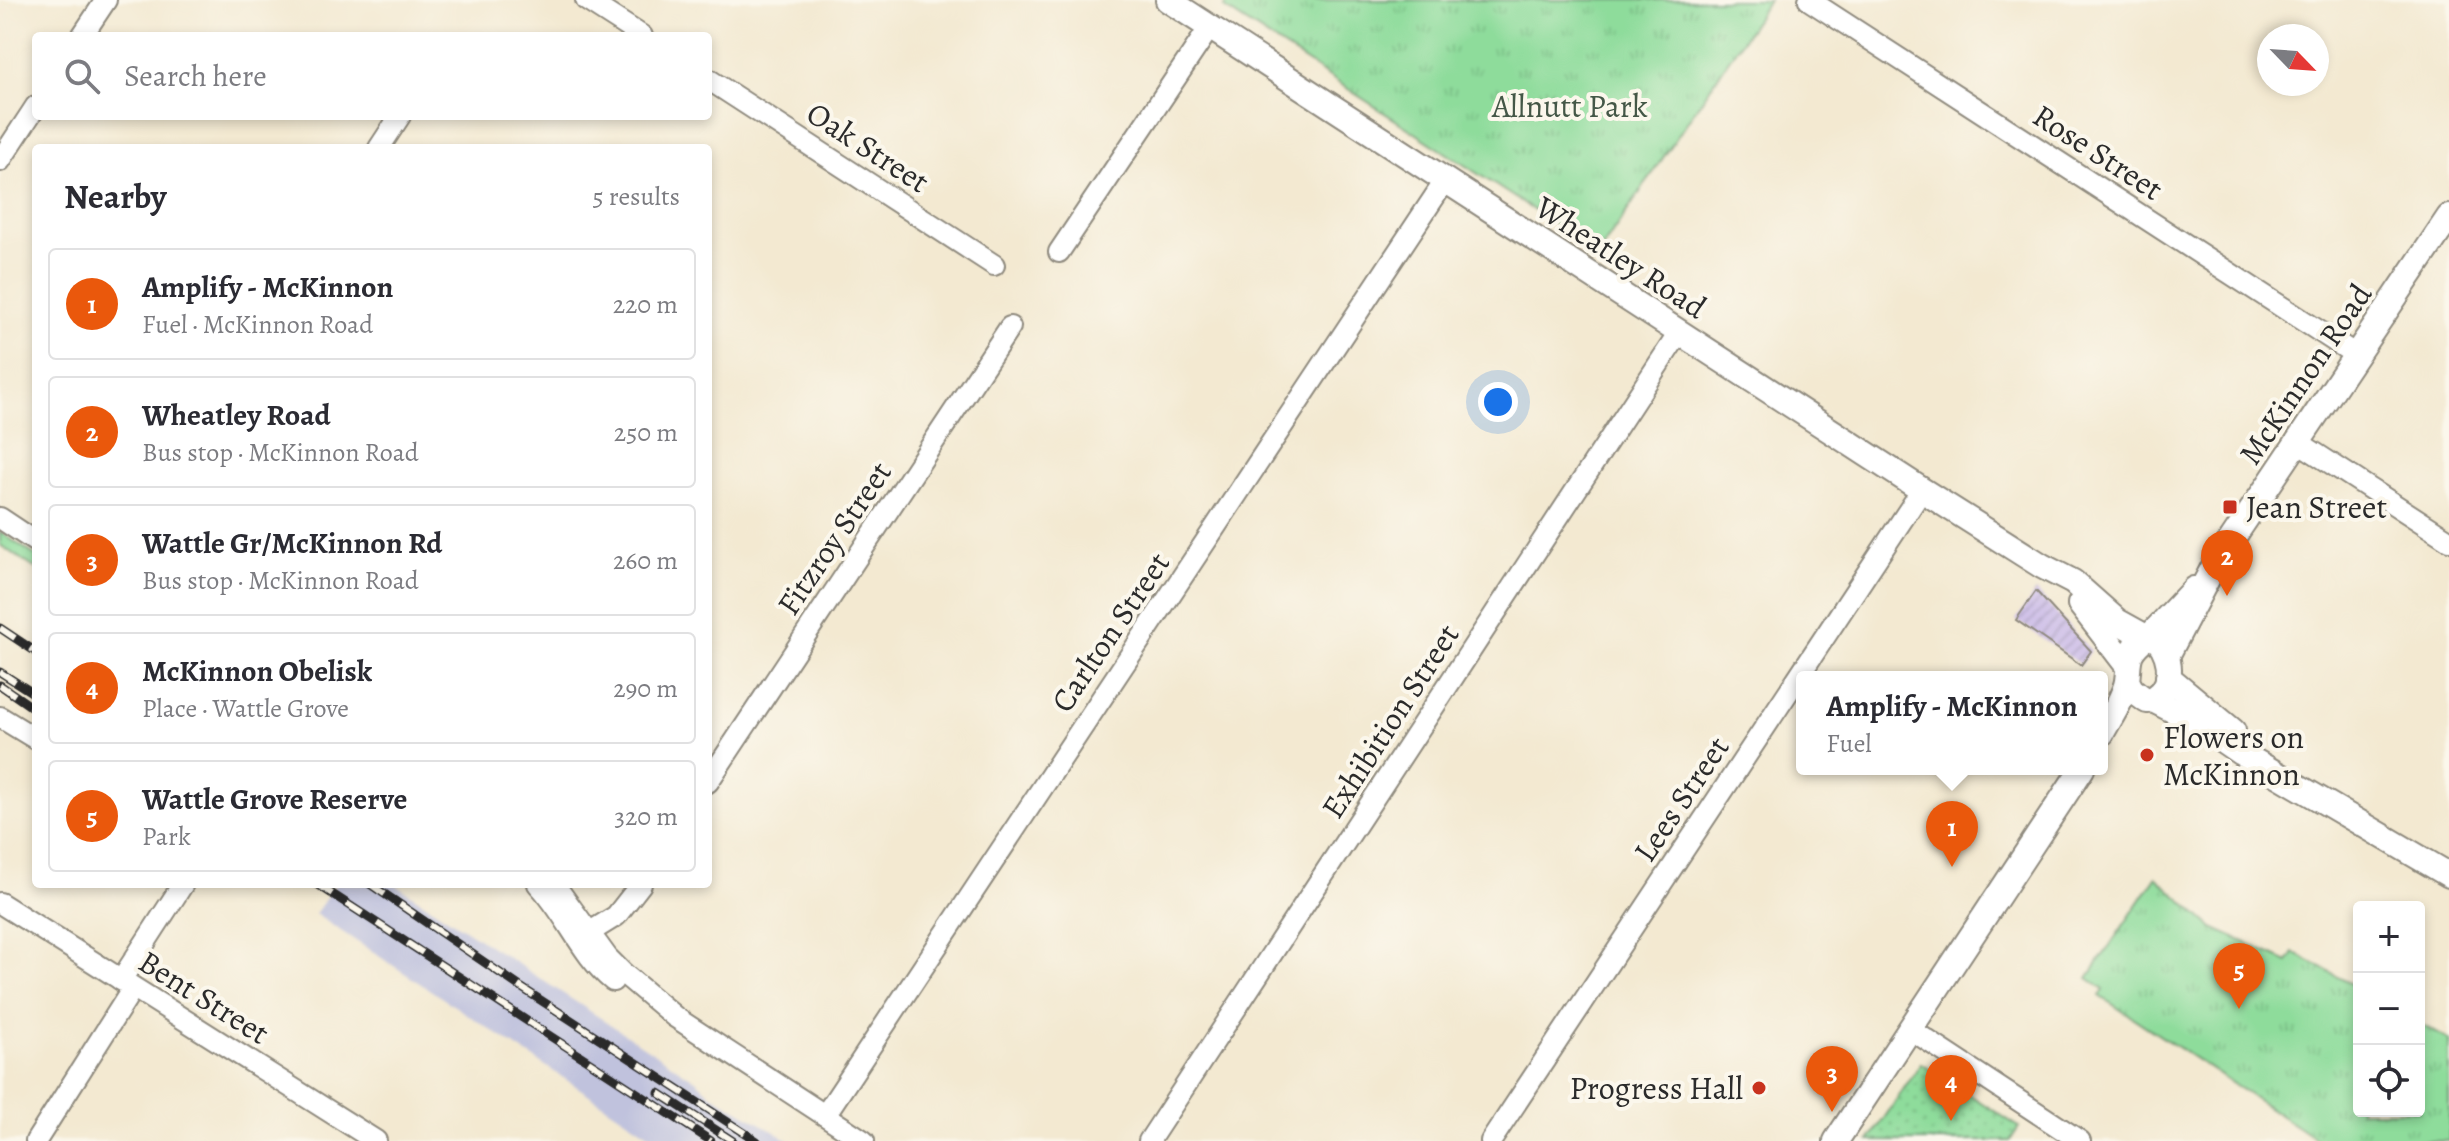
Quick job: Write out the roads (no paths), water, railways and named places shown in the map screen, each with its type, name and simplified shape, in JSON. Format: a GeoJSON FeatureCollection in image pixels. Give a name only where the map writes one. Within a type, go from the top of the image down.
{"type":"FeatureCollection","features":[{"type":"Feature","properties":{"kind":"street"},"geometry":{"type":"LineString","coordinates":[[85,32],[106,0]]}},
{"type":"Feature","properties":{"kind":"street"},"geometry":{"type":"LineString","coordinates":[[586,0],[636,32]]}},
{"type":"Feature","properties":{"kind":"street","name":"Wheatley Road"},"geometry":{"type":"LineString","coordinates":[[1168,0],[1922,490],[2042,566],[2073,582],[2117,621],[2157,639],[2168,666]]}},
{"type":"Feature","properties":{"kind":"street","name":"Rose Street"},"geometry":{"type":"LineString","coordinates":[[1809,0],[2356,355]]}},
{"type":"Feature","properties":{"kind":"street"},"geometry":{"type":"LineString","coordinates":[[1059,252],[1210,27]]}},
{"type":"Feature","properties":{"kind":"street","name":"Oak Street"},"geometry":{"type":"LineString","coordinates":[[712,82],[994,265]]}},
{"type":"Feature","properties":{"kind":"street"},"geometry":{"type":"LineString","coordinates":[[0,161],[32,112]]}},
{"type":"Feature","properties":{"kind":"street"},"geometry":{"type":"LineString","coordinates":[[382,144],[397,120]]}},
{"type":"Feature","properties":{"kind":"street","name":"Carlton Street"},"geometry":{"type":"LineString","coordinates":[[825,1115],[1445,181]]}},
{"type":"Feature","properties":{"kind":"street","name":"McKinnon Road"},"geometry":{"type":"LineString","coordinates":[[2126,672],[2132,651],[2214,566],[2449,217]]}},
{"type":"Feature","properties":{"kind":"street","name":"Fitzroy Street"},"geometry":{"type":"LineString","coordinates":[[712,776],[1010,327]]}},
{"type":"Feature","properties":{"kind":"street","name":"Exhibition Street"},"geometry":{"type":"LineString","coordinates":[[1149,1141],[1679,333]]}},
{"type":"Feature","properties":{"kind":"street"},"geometry":{"type":"LineString","coordinates":[[2298,442],[2449,540]]}},
{"type":"Feature","properties":{"kind":"street","name":"Lees Street"},"geometry":{"type":"LineString","coordinates":[[1802,671],[1922,490]]}},
{"type":"Feature","properties":{"kind":"street"},"geometry":{"type":"LineString","coordinates":[[0,518],[32,539]]}},
{"type":"Feature","properties":{"kind":"street","name":"Wheatley Road"},"geometry":{"type":"LineString","coordinates":[[2042,566],[2069,591],[2126,672],[2132,690],[2150,701]]}},
{"type":"Feature","properties":{"kind":"street","name":"McKinnon Road"},"geometry":{"type":"LineString","coordinates":[[2150,701],[2214,566]]}},
{"type":"Feature","properties":{"kind":"street"},"geometry":{"type":"LineString","coordinates":[[2168,666],[2285,777]]}},
{"type":"Feature","properties":{"kind":"street"},"geometry":{"type":"LineString","coordinates":[[2108,718],[2126,672]]}},
{"type":"Feature","properties":{"kind":"street","name":"Lees Street"},"geometry":{"type":"LineString","coordinates":[[1491,1141],[1796,680]]}},
{"type":"Feature","properties":{"kind":"street"},"geometry":{"type":"LineString","coordinates":[[2108,739],[2150,701],[2196,722],[2241,753],[2449,875]]}},
{"type":"Feature","properties":{"kind":"street"},"geometry":{"type":"LineString","coordinates":[[0,717],[32,737]]}},
{"type":"Feature","properties":{"kind":"street"},"geometry":{"type":"LineString","coordinates":[[1836,1141],[2078,775]]}},
{"type":"Feature","properties":{"kind":"street"},"geometry":{"type":"LineString","coordinates":[[36,1141],[181,888]]}},
{"type":"Feature","properties":{"kind":"street"},"geometry":{"type":"LineString","coordinates":[[542,888],[585,936]]}},
{"type":"Feature","properties":{"kind":"street"},"geometry":{"type":"LineString","coordinates":[[556,888],[585,936],[594,963],[605,974],[864,1141]]}},
{"type":"Feature","properties":{"kind":"street"},"geometry":{"type":"LineString","coordinates":[[585,936],[616,916],[638,888]]}},
{"type":"Feature","properties":{"kind":"street","name":"Bent Street"},"geometry":{"type":"LineString","coordinates":[[0,903],[376,1141]]}},
{"type":"Feature","properties":{"kind":"street"},"geometry":{"type":"LineString","coordinates":[[1910,1029],[2080,1141]]}},
{"type":"Feature","properties":{"kind":"railway"},"geometry":{"type":"LineString","coordinates":[[0,628],[32,649]]}},
{"type":"Feature","properties":{"kind":"railway"},"geometry":{"type":"LineString","coordinates":[[0,672],[32,692]]}},
{"type":"Feature","properties":{"kind":"railway"},"geometry":{"type":"LineString","coordinates":[[0,685],[32,707]]}},
{"type":"Feature","properties":{"kind":"railway"},"geometry":{"type":"LineString","coordinates":[[323,888],[711,1141]]}},
{"type":"Feature","properties":{"kind":"railway"},"geometry":{"type":"LineString","coordinates":[[376,888],[519,986],[757,1141]]}},
{"type":"Feature","properties":{"kind":"railway"},"geometry":{"type":"LineString","coordinates":[[659,1093],[733,1141]]}},
{"type":"Feature","properties":{"kind":"place","name":"Jean Street"},"geometry":{"type":"Point","coordinates":[2230,507]}},
{"type":"Feature","properties":{"kind":"place","name":"Wheatley Road"},"geometry":{"type":"Point","coordinates":[2227,596]}},
{"type":"Feature","properties":{"kind":"place","name":"Flowers on McKinnon"},"geometry":{"type":"Point","coordinates":[2147,755]}},
{"type":"Feature","properties":{"kind":"place","name":"Amplify - McKinnon"},"geometry":{"type":"Point","coordinates":[1952,867]}},
{"type":"Feature","properties":{"kind":"place","name":"Wattle Grove Reserve"},"geometry":{"type":"Point","coordinates":[2239,1009]}},
{"type":"Feature","properties":{"kind":"place","name":"Progress Hall"},"geometry":{"type":"Point","coordinates":[1759,1088]}},
{"type":"Feature","properties":{"kind":"place","name":"Wattle Gr/McKinnon Rd"},"geometry":{"type":"Point","coordinates":[1832,1112]}},
{"type":"Feature","properties":{"kind":"place","name":"McKinnon Obelisk"},"geometry":{"type":"Point","coordinates":[1951,1121]}},
{"type":"Feature","properties":{"kind":"park label","name":"Allnutt Park"},"geometry":{"type":"Point","coordinates":[1570,106]}}]}
